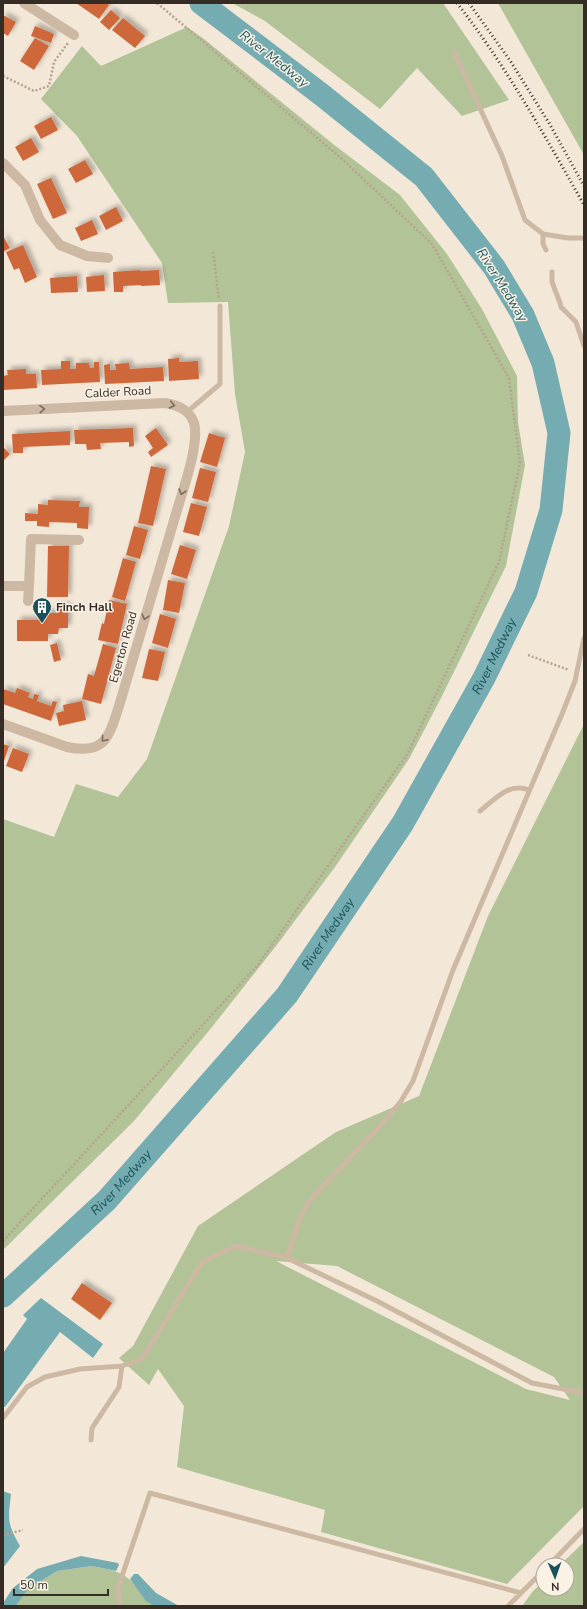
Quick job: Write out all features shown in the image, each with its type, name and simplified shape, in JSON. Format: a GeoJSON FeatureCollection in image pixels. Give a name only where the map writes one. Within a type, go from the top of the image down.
{"type":"FeatureCollection","features":[{"type":"Feature","properties":{"kind":"street"},"geometry":{"type":"LineString","coordinates":[[24,3],[74,35]]}},
{"type":"Feature","properties":{"kind":"street"},"geometry":{"type":"LineString","coordinates":[[3,163],[25,185],[40,220],[60,244],[87,256],[108,258]]}},
{"type":"Feature","properties":{"kind":"street","name":"Calder Road"},"geometry":{"type":"LineString","coordinates":[[3,411],[165,403],[176,405],[187,412]]}},
{"type":"Feature","properties":{"kind":"street","name":"Egerton Road"},"geometry":{"type":"LineString","coordinates":[[3,724],[67,747],[89,750],[100,745],[111,730],[120,706],[192,454],[195,428],[193,421],[187,412]]}},
{"type":"Feature","properties":{"kind":"street"},"geometry":{"type":"LineString","coordinates":[[28,601],[31,539],[79,540]]}},
{"type":"Feature","properties":{"kind":"street"},"geometry":{"type":"LineString","coordinates":[[3,586],[29,586]]}},
{"type":"Feature","properties":{"kind":"lane"},"geometry":{"type":"LineString","coordinates":[[454,52],[502,156],[525,220],[543,234],[568,238],[584,238]]}},
{"type":"Feature","properties":{"kind":"lane"},"geometry":{"type":"LineString","coordinates":[[543,234],[543,244],[546,250]]}},
{"type":"Feature","properties":{"kind":"lane"},"geometry":{"type":"LineString","coordinates":[[552,272],[552,282],[561,307],[576,322],[584,346]]}},
{"type":"Feature","properties":{"kind":"lane"},"geometry":{"type":"LineString","coordinates":[[187,412],[220,384],[220,306]]}},
{"type":"Feature","properties":{"kind":"lane"},"geometry":{"type":"LineString","coordinates":[[287,1258],[298,1223],[307,1204],[388,1117],[401,1101],[413,1081],[453,970],[562,714],[577,673],[584,638]]}},
{"type":"Feature","properties":{"kind":"lane"},"geometry":{"type":"LineString","coordinates":[[480,811],[500,794],[512,788],[519,787],[529,790]]}},
{"type":"Feature","properties":{"kind":"lane"},"geometry":{"type":"LineString","coordinates":[[3,1418],[27,1387],[45,1377],[80,1369],[122,1366],[142,1359],[202,1262],[236,1246],[287,1258],[377,1301],[532,1383],[584,1393]]}},
{"type":"Feature","properties":{"kind":"lane"},"geometry":{"type":"LineString","coordinates":[[91,1440],[92,1428],[119,1387],[122,1366]]}},
{"type":"Feature","properties":{"kind":"lane"},"geometry":{"type":"LineString","coordinates":[[120,1606],[118,1588],[150,1493],[521,1594]]}},
{"type":"Feature","properties":{"kind":"lane"},"geometry":{"type":"LineString","coordinates":[[557,1557],[584,1529]]}},
{"type":"Feature","properties":{"kind":"lane"},"geometry":{"type":"LineString","coordinates":[[508,1606],[535,1579]]}},
{"type":"Feature","properties":{"kind":"path"},"geometry":{"type":"LineString","coordinates":[[3,1241],[257,966],[408,753],[499,562],[520,463],[509,378],[432,244],[341,158],[157,3]]}},
{"type":"Feature","properties":{"kind":"path"},"geometry":{"type":"LineString","coordinates":[[3,76],[34,91],[49,86],[54,62],[74,35]]}},
{"type":"Feature","properties":{"kind":"path"},"geometry":{"type":"LineString","coordinates":[[213,252],[220,306]]}},
{"type":"Feature","properties":{"kind":"path"},"geometry":{"type":"LineString","coordinates":[[528,655],[577,673]]}},
{"type":"Feature","properties":{"kind":"path"},"geometry":{"type":"LineString","coordinates":[[3,1535],[23,1530]]}},
{"type":"Feature","properties":{"kind":"green space"},"geometry":{"type":"Polygon","coordinates":[[[232,3],[443,3],[509,100],[462,116],[417,68],[380,109],[265,21],[232,3]]]}},
{"type":"Feature","properties":{"kind":"green space"},"geometry":{"type":"Polygon","coordinates":[[[498,3],[584,3],[584,155],[498,3]]]}},
{"type":"Feature","properties":{"kind":"green space"},"geometry":{"type":"Polygon","coordinates":[[[187,27],[204,39],[333,144],[400,195],[447,254],[482,309],[517,376],[518,422],[525,465],[506,566],[409,759],[335,867],[276,946],[212,1027],[134,1121],[3,1250],[3,819],[54,837],[76,784],[118,797],[147,759],[229,526],[245,452],[235,394],[228,302],[168,303],[162,263],[77,136],[41,99],[82,46],[101,66],[187,27]]]}},
{"type":"Feature","properties":{"kind":"green space"},"geometry":{"type":"Polygon","coordinates":[[[584,724],[584,1506],[507,1584],[321,1532],[325,1510],[177,1467],[184,1406],[158,1369],[149,1385],[119,1358],[133,1346],[198,1226],[336,1132],[419,1096],[488,916],[584,724]],[[276,1261],[526,1389],[570,1400],[554,1377],[337,1266],[276,1261]]]}},
{"type":"Feature","properties":{"kind":"green space"},"geometry":{"type":"Polygon","coordinates":[[[584,1542],[584,1606],[522,1606],[535,1589],[535,1597],[575,1597],[575,1557],[568,1557],[584,1542]]]}},
{"type":"Feature","properties":{"kind":"green space"},"geometry":{"type":"Polygon","coordinates":[[[92,1566],[112,1570],[122,1574],[133,1583],[154,1606],[16,1606],[28,1589],[57,1571],[92,1566]]]}},
{"type":"Feature","properties":{"kind":"water"},"geometry":{"type":"Polygon","coordinates":[[[41,1298],[103,1344],[93,1358],[60,1332],[5,1407],[3,1406],[3,1353],[27,1319],[23,1315],[41,1298]]]}},
{"type":"Feature","properties":{"kind":"water"},"geometry":{"type":"Polygon","coordinates":[[[3,1491],[11,1494],[9,1516],[13,1532],[20,1546],[3,1568],[3,1491]]]}},
{"type":"Feature","properties":{"kind":"water"},"geometry":{"type":"Polygon","coordinates":[[[81,1556],[118,1563],[119,1565],[116,1571],[92,1566],[57,1571],[28,1589],[16,1606],[3,1606],[3,1603],[13,1588],[37,1569],[81,1556]]]}},
{"type":"Feature","properties":{"kind":"water"},"geometry":{"type":"Polygon","coordinates":[[[134,1574],[138,1574],[156,1593],[179,1606],[154,1606],[146,1601],[130,1579],[134,1574]]]}},
{"type":"Feature","properties":{"kind":"building"},"geometry":{"type":"Polygon","coordinates":[[[76,3],[107,3],[109,5],[99,19],[76,3]]]}},
{"type":"Feature","properties":{"kind":"building"},"geometry":{"type":"Polygon","coordinates":[[[111,10],[120,18],[109,30],[100,22],[111,10]]]}},
{"type":"Feature","properties":{"kind":"building"},"geometry":{"type":"Polygon","coordinates":[[[3,15],[16,22],[8,36],[3,33],[3,15]]]}},
{"type":"Feature","properties":{"kind":"building"},"geometry":{"type":"Polygon","coordinates":[[[123,18],[145,36],[135,48],[112,30],[123,18]]]}},
{"type":"Feature","properties":{"kind":"building"},"geometry":{"type":"Polygon","coordinates":[[[35,26],[54,34],[51,43],[31,36],[35,26]]]}},
{"type":"Feature","properties":{"kind":"building"},"geometry":{"type":"Polygon","coordinates":[[[35,38],[49,46],[34,70],[20,61],[35,38]]]}},
{"type":"Feature","properties":{"kind":"building"},"geometry":{"type":"Polygon","coordinates":[[[51,117],[58,130],[41,139],[34,126],[51,117]]]}},
{"type":"Feature","properties":{"kind":"building"},"geometry":{"type":"Polygon","coordinates":[[[31,138],[39,152],[23,161],[15,147],[31,138]]]}},
{"type":"Feature","properties":{"kind":"building"},"geometry":{"type":"Polygon","coordinates":[[[85,160],[93,174],[76,183],[68,169],[85,160]]]}},
{"type":"Feature","properties":{"kind":"building"},"geometry":{"type":"Polygon","coordinates":[[[51,178],[67,213],[53,219],[37,184],[51,178]]]}},
{"type":"Feature","properties":{"kind":"building"},"geometry":{"type":"Polygon","coordinates":[[[116,207],[123,221],[106,230],[99,216],[116,207]]]}},
{"type":"Feature","properties":{"kind":"building"},"geometry":{"type":"Polygon","coordinates":[[[92,220],[98,234],[81,241],[75,228],[92,220]]]}},
{"type":"Feature","properties":{"kind":"building"},"geometry":{"type":"Polygon","coordinates":[[[3,236],[10,248],[3,252],[3,236]]]}},
{"type":"Feature","properties":{"kind":"building"},"geometry":{"type":"Polygon","coordinates":[[[23,245],[37,277],[25,283],[19,268],[14,270],[6,252],[23,245]]]}},
{"type":"Feature","properties":{"kind":"building"},"geometry":{"type":"Polygon","coordinates":[[[140,270],[141,285],[123,286],[123,292],[114,292],[113,272],[140,270]]]}},
{"type":"Feature","properties":{"kind":"building"},"geometry":{"type":"Polygon","coordinates":[[[159,270],[160,285],[141,286],[140,271],[159,270]]]}},
{"type":"Feature","properties":{"kind":"building"},"geometry":{"type":"Polygon","coordinates":[[[104,275],[105,291],[87,292],[86,277],[104,275]]]}},
{"type":"Feature","properties":{"kind":"building"},"geometry":{"type":"Polygon","coordinates":[[[77,276],[78,292],[51,293],[50,278],[77,276]]]}},
{"type":"Feature","properties":{"kind":"building"},"geometry":{"type":"Polygon","coordinates":[[[179,358],[179,362],[198,361],[199,379],[169,381],[168,359],[179,358]]]}},
{"type":"Feature","properties":{"kind":"building"},"geometry":{"type":"Polygon","coordinates":[[[61,361],[70,361],[70,369],[76,369],[76,363],[89,363],[90,368],[94,368],[94,362],[99,362],[100,382],[42,385],[41,370],[61,369],[61,361]]]}},
{"type":"Feature","properties":{"kind":"building"},"geometry":{"type":"Polygon","coordinates":[[[129,363],[130,369],[163,367],[164,381],[105,384],[104,365],[110,364],[110,370],[116,370],[115,364],[129,363]]]}},
{"type":"Feature","properties":{"kind":"building"},"geometry":{"type":"Polygon","coordinates":[[[26,369],[26,374],[36,374],[37,388],[3,390],[3,376],[8,375],[7,370],[26,369]]]}},
{"type":"Feature","properties":{"kind":"building"},"geometry":{"type":"Polygon","coordinates":[[[133,428],[134,446],[129,447],[129,442],[100,443],[101,449],[87,450],[86,444],[75,444],[74,430],[133,428]]]}},
{"type":"Feature","properties":{"kind":"building"},"geometry":{"type":"Polygon","coordinates":[[[156,428],[168,445],[151,457],[148,452],[153,448],[145,436],[156,428]]]}},
{"type":"Feature","properties":{"kind":"building"},"geometry":{"type":"Polygon","coordinates":[[[70,431],[70,445],[23,447],[23,453],[13,453],[12,434],[70,431]]]}},
{"type":"Feature","properties":{"kind":"building"},"geometry":{"type":"Polygon","coordinates":[[[209,433],[225,438],[217,467],[200,462],[209,433]]]}},
{"type":"Feature","properties":{"kind":"building"},"geometry":{"type":"Polygon","coordinates":[[[3,447],[10,454],[3,461],[3,447]]]}},
{"type":"Feature","properties":{"kind":"building"},"geometry":{"type":"Polygon","coordinates":[[[151,466],[166,469],[153,526],[138,523],[151,466]]]}},
{"type":"Feature","properties":{"kind":"building"},"geometry":{"type":"Polygon","coordinates":[[[200,468],[216,472],[208,502],[192,498],[200,468]]]}},
{"type":"Feature","properties":{"kind":"building"},"geometry":{"type":"Polygon","coordinates":[[[48,500],[80,501],[79,507],[89,507],[88,529],[77,528],[77,523],[49,522],[49,527],[37,526],[37,521],[25,521],[25,513],[38,514],[38,504],[48,505],[48,500]]]}},
{"type":"Feature","properties":{"kind":"building"},"geometry":{"type":"Polygon","coordinates":[[[191,503],[207,507],[199,536],[183,532],[191,503]]]}},
{"type":"Feature","properties":{"kind":"building"},"geometry":{"type":"Polygon","coordinates":[[[134,526],[148,530],[140,559],[126,555],[134,526]]]}},
{"type":"Feature","properties":{"kind":"building"},"geometry":{"type":"Polygon","coordinates":[[[180,545],[196,550],[187,579],[171,574],[180,545]]]}},
{"type":"Feature","properties":{"kind":"building"},"geometry":{"type":"Polygon","coordinates":[[[48,546],[69,546],[68,597],[47,597],[48,546]]]}},
{"type":"Feature","properties":{"kind":"building"},"geometry":{"type":"Polygon","coordinates":[[[123,558],[136,562],[125,601],[112,597],[123,558]]]}},
{"type":"Feature","properties":{"kind":"building"},"geometry":{"type":"Polygon","coordinates":[[[168,580],[185,583],[179,613],[163,610],[168,580]]]}},
{"type":"Feature","properties":{"kind":"building"},"geometry":{"type":"Polygon","coordinates":[[[109,600],[127,604],[118,644],[98,640],[102,623],[104,624],[109,600]]]}},
{"type":"Feature","properties":{"kind":"building","name":"Finch Hall"},"geometry":{"type":"Polygon","coordinates":[[[56,606],[68,606],[68,628],[59,628],[58,634],[48,634],[48,641],[17,641],[17,620],[46,620],[46,613],[57,613],[56,606]]]}},
{"type":"Feature","properties":{"kind":"building"},"geometry":{"type":"Polygon","coordinates":[[[160,614],[176,619],[168,648],[152,643],[160,614]]]}},
{"type":"Feature","properties":{"kind":"building"},"geometry":{"type":"Polygon","coordinates":[[[57,643],[61,660],[54,662],[50,645],[57,643]]]}},
{"type":"Feature","properties":{"kind":"building"},"geometry":{"type":"Polygon","coordinates":[[[103,644],[116,648],[101,704],[82,699],[88,674],[94,676],[103,644]]]}},
{"type":"Feature","properties":{"kind":"building"},"geometry":{"type":"Polygon","coordinates":[[[149,649],[165,652],[158,681],[142,678],[149,649]]]}},
{"type":"Feature","properties":{"kind":"building"},"geometry":{"type":"Polygon","coordinates":[[[17,688],[30,693],[28,697],[33,699],[34,694],[39,695],[37,701],[51,706],[53,701],[57,702],[51,721],[3,704],[3,689],[15,693],[17,688]]]}},
{"type":"Feature","properties":{"kind":"building"},"geometry":{"type":"Polygon","coordinates":[[[82,701],[86,720],[59,726],[56,713],[64,711],[63,705],[82,701]]]}},
{"type":"Feature","properties":{"kind":"building"},"geometry":{"type":"Polygon","coordinates":[[[3,744],[9,746],[3,764],[3,744]]]}},
{"type":"Feature","properties":{"kind":"building"},"geometry":{"type":"Polygon","coordinates":[[[13,748],[29,754],[22,772],[6,766],[13,748]]]}},
{"type":"Feature","properties":{"kind":"building"},"geometry":{"type":"Polygon","coordinates":[[[82,1283],[112,1303],[100,1320],[71,1299],[82,1283]]]}},
{"type":"Feature","properties":{"kind":"waterway","name":"River Medway"},"geometry":{"type":"LineString","coordinates":[[3,1296],[107,1200],[287,995],[403,823],[484,678],[526,592],[551,510],[559,433],[543,363],[523,315],[494,267],[424,177],[322,95],[201,3]]}},
{"type":"Feature","properties":{"kind":"railway"},"geometry":{"type":"LineString","coordinates":[[457,3],[492,51],[508,76],[540,127],[584,205]]}},
{"type":"Feature","properties":{"kind":"railway"},"geometry":{"type":"LineString","coordinates":[[469,3],[511,62],[549,123],[584,186]]}},
{"type":"Feature","properties":{"kind":"place","name":"Finch Hall"},"geometry":{"type":"Point","coordinates":[42,624]}}]}
